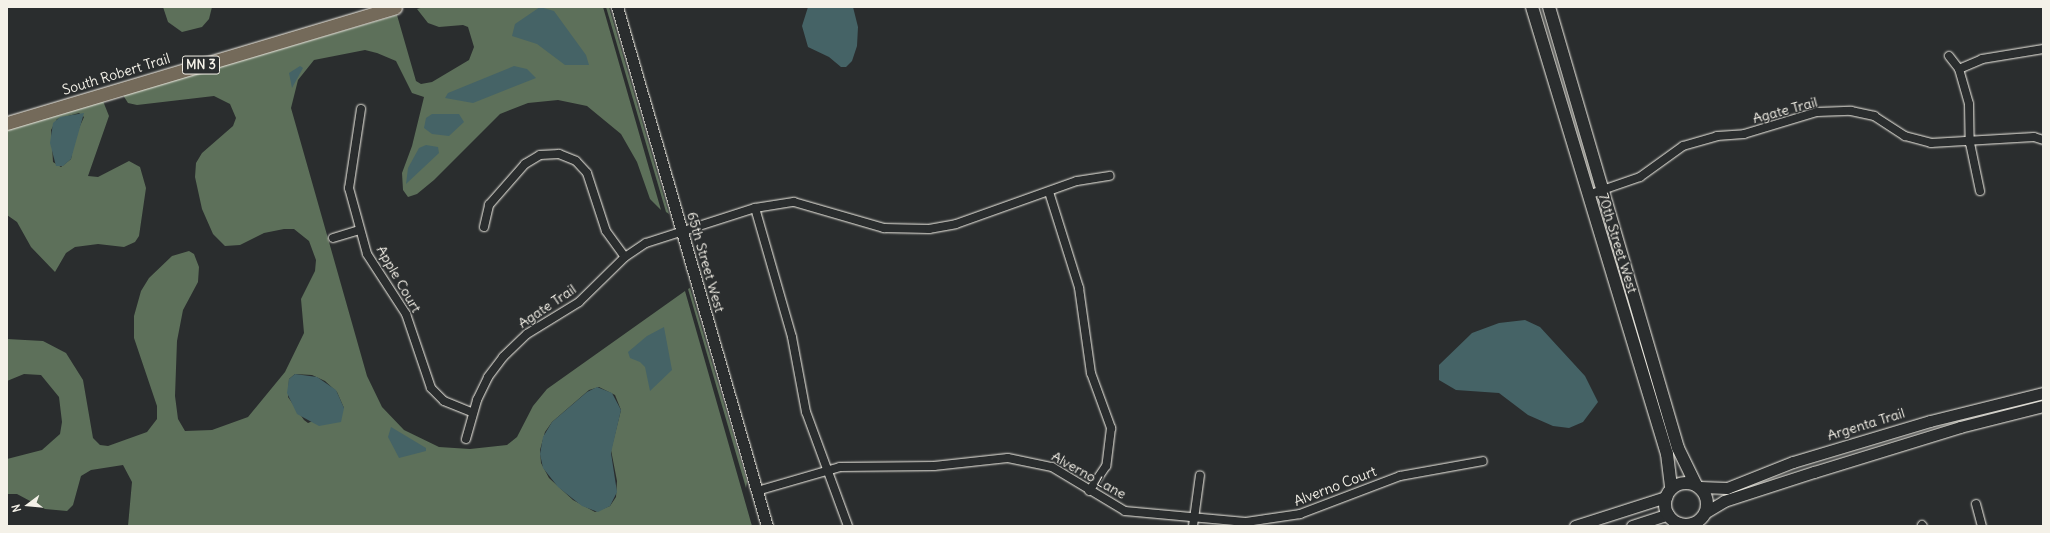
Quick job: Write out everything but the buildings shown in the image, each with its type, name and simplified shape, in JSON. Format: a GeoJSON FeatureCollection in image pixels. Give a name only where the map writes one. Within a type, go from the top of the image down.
{"type":"FeatureCollection","features":[{"type":"Feature","properties":{"kind":"main road","name":"South Robert Trail"},"geometry":{"type":"LineString","coordinates":[[7,124],[395,7]]}},
{"type":"Feature","properties":{"kind":"main road","name":"70th Street West"},"geometry":{"type":"LineString","coordinates":[[1532,7],[1667,454],[1669,493]]}},
{"type":"Feature","properties":{"kind":"main road","name":"70th Street West"},"geometry":{"type":"LineString","coordinates":[[1548,7],[1678,448],[1698,486]]}},
{"type":"Feature","properties":{"kind":"main road"},"geometry":{"type":"LineString","coordinates":[[1684,482],[1698,486],[1707,498],[1705,518],[1691,525],[1672,520],[1669,493],[1684,482]]}},
{"type":"Feature","properties":{"kind":"street","name":"65th Street West"},"geometry":{"type":"LineString","coordinates":[[617,7],[767,526]]}},
{"type":"Feature","properties":{"kind":"street"},"geometry":{"type":"LineString","coordinates":[[1959,69],[1982,59],[2043,48]]}},
{"type":"Feature","properties":{"kind":"street"},"geometry":{"type":"LineString","coordinates":[[1949,56],[1959,69],[1969,104],[1970,143],[1980,191]]}},
{"type":"Feature","properties":{"kind":"street","name":"Apple Court"},"geometry":{"type":"LineString","coordinates":[[361,109],[349,182],[360,230],[372,264],[406,314],[431,388],[448,404],[473,413]]}},
{"type":"Feature","properties":{"kind":"street","name":"Agate Trail"},"geometry":{"type":"LineString","coordinates":[[1588,195],[1640,177],[1683,146],[1717,136],[1744,134],[1817,112],[1851,111],[1874,116],[1906,136],[1931,143],[1970,143],[2008,138],[2043,140]]}},
{"type":"Feature","properties":{"kind":"street"},"geometry":{"type":"LineString","coordinates":[[484,227],[489,205],[525,164],[540,156],[559,154],[576,161],[585,170],[606,231],[626,257]]}},
{"type":"Feature","properties":{"kind":"street","name":"Agate Trail"},"geometry":{"type":"LineString","coordinates":[[466,438],[473,413],[485,382],[507,353],[533,330],[583,299],[626,257],[650,241],[755,208],[800,203],[866,224],[916,230],[956,224],[1077,181],[1110,176]]}},
{"type":"Feature","properties":{"kind":"street"},"geometry":{"type":"LineString","coordinates":[[1049,192],[1079,288],[1091,373],[1111,428],[1106,466],[1089,491]]}},
{"type":"Feature","properties":{"kind":"street"},"geometry":{"type":"LineString","coordinates":[[755,208],[792,337],[806,412],[826,470],[848,526]]}},
{"type":"Feature","properties":{"kind":"street"},"geometry":{"type":"LineString","coordinates":[[333,238],[360,230]]}},
{"type":"Feature","properties":{"kind":"street","name":"Argenta Trail"},"geometry":{"type":"LineString","coordinates":[[1698,486],[1727,488],[1793,462],[1930,421],[2043,393]]}},
{"type":"Feature","properties":{"kind":"street"},"geometry":{"type":"LineString","coordinates":[[1982,421],[1999,411],[2043,402]]}},
{"type":"Feature","properties":{"kind":"street"},"geometry":{"type":"LineString","coordinates":[[1705,518],[1738,496],[1982,421],[2043,406]]}},
{"type":"Feature","properties":{"kind":"street","name":"Alverno Lane"},"geometry":{"type":"LineString","coordinates":[[757,491],[826,470],[863,466],[934,466],[995,459],[1039,462],[1066,475],[1089,491],[1125,511],[1194,522]]}},
{"type":"Feature","properties":{"kind":"street","name":"Alverno Court"},"geometry":{"type":"LineString","coordinates":[[1194,522],[1246,522],[1294,516],[1400,476],[1483,461]]}},
{"type":"Feature","properties":{"kind":"street"},"geometry":{"type":"LineString","coordinates":[[1194,522],[1200,475]]}},
{"type":"Feature","properties":{"kind":"street"},"geometry":{"type":"LineString","coordinates":[[1575,526],[1669,493]]}},
{"type":"Feature","properties":{"kind":"street"},"geometry":{"type":"LineString","coordinates":[[1976,504],[1982,526]]}},
{"type":"Feature","properties":{"kind":"street"},"geometry":{"type":"LineString","coordinates":[[1632,526],[1672,520]]}},
{"type":"Feature","properties":{"kind":"green space"},"geometry":{"type":"Polygon","coordinates":[[[163,7],[212,7],[209,19],[202,27],[182,32],[168,22],[163,7]]]}},
{"type":"Feature","properties":{"kind":"green space"},"geometry":{"type":"Polygon","coordinates":[[[424,7],[603,7],[661,210],[650,199],[637,162],[621,134],[587,106],[558,100],[528,103],[500,114],[434,180],[417,194],[408,197],[403,190],[402,173],[412,146],[424,97],[412,93],[396,61],[377,53],[365,50],[314,60],[298,80],[291,108],[367,376],[382,407],[404,430],[439,447],[470,449],[507,445],[517,437],[533,406],[547,389],[685,291],[752,526],[128,526],[132,482],[123,465],[91,470],[81,476],[73,505],[67,511],[45,509],[17,494],[7,494],[7,459],[42,450],[60,434],[62,422],[59,397],[41,375],[24,374],[7,381],[7,339],[43,341],[66,353],[83,380],[93,438],[100,445],[108,446],[147,432],[157,419],[157,406],[134,338],[134,316],[141,291],[149,278],[172,256],[189,251],[194,254],[199,267],[198,282],[183,310],[177,341],[175,396],[178,419],[185,431],[212,430],[248,417],[285,372],[304,333],[301,299],[315,271],[316,260],[309,241],[294,229],[284,229],[264,233],[240,245],[225,246],[213,234],[202,209],[195,177],[196,163],[202,153],[233,126],[236,118],[230,104],[214,96],[137,105],[128,103],[123,95],[397,15],[416,81],[421,84],[432,82],[469,60],[474,47],[468,27],[463,25],[439,27],[428,23],[417,9],[424,7]],[[295,374],[289,379],[288,397],[304,420],[308,423],[344,408],[337,392],[325,381],[312,375],[295,374]],[[599,387],[589,390],[552,422],[545,432],[540,450],[541,463],[549,478],[573,500],[595,512],[610,506],[616,497],[617,481],[611,450],[621,410],[615,395],[599,387]]]}},
{"type":"Feature","properties":{"kind":"green space"},"geometry":{"type":"Polygon","coordinates":[[[606,7],[609,7],[669,214],[666,212],[606,7]]]}},
{"type":"Feature","properties":{"kind":"green space"},"geometry":{"type":"Polygon","coordinates":[[[103,101],[109,116],[88,176],[98,177],[129,161],[140,167],[146,188],[139,236],[135,242],[124,247],[98,244],[75,247],[66,253],[55,272],[31,247],[17,222],[7,215],[7,130],[103,101]],[[79,113],[57,119],[51,130],[53,162],[61,167],[71,159],[75,137],[84,117],[79,113]]]}},
{"type":"Feature","properties":{"kind":"green space"},"geometry":{"type":"Polygon","coordinates":[[[690,288],[747,482],[746,488],[688,289],[690,288]]]}},
{"type":"Feature","properties":{"kind":"water"},"geometry":{"type":"Polygon","coordinates":[[[540,7],[554,11],[586,55],[589,65],[565,65],[537,44],[512,36],[515,24],[540,7]]]}},
{"type":"Feature","properties":{"kind":"water"},"geometry":{"type":"Polygon","coordinates":[[[808,7],[853,7],[858,27],[857,46],[852,61],[846,67],[841,67],[829,57],[808,47],[802,26],[808,7]]]}},
{"type":"Feature","properties":{"kind":"water"},"geometry":{"type":"Polygon","coordinates":[[[300,66],[303,68],[292,88],[289,73],[300,66]]]}},
{"type":"Feature","properties":{"kind":"water"},"geometry":{"type":"Polygon","coordinates":[[[514,66],[527,69],[536,78],[473,103],[445,98],[448,93],[514,66]]]}},
{"type":"Feature","properties":{"kind":"water"},"geometry":{"type":"Polygon","coordinates":[[[84,113],[71,159],[63,166],[56,166],[50,143],[53,123],[60,117],[84,113]]]}},
{"type":"Feature","properties":{"kind":"water"},"geometry":{"type":"Polygon","coordinates":[[[432,114],[459,114],[464,122],[449,136],[432,134],[424,128],[426,118],[432,114]]]}},
{"type":"Feature","properties":{"kind":"water"},"geometry":{"type":"Polygon","coordinates":[[[426,145],[438,147],[439,153],[406,184],[408,168],[419,148],[426,145]]]}},
{"type":"Feature","properties":{"kind":"water"},"geometry":{"type":"Polygon","coordinates":[[[1525,320],[1540,327],[1585,376],[1598,402],[1583,422],[1569,428],[1553,426],[1528,415],[1499,393],[1456,390],[1439,380],[1439,365],[1472,333],[1499,323],[1525,320]]]}},
{"type":"Feature","properties":{"kind":"water"},"geometry":{"type":"Polygon","coordinates":[[[664,327],[672,370],[650,391],[645,367],[640,362],[630,358],[628,352],[647,336],[664,327]]]}},
{"type":"Feature","properties":{"kind":"water"},"geometry":{"type":"Polygon","coordinates":[[[295,374],[317,377],[336,390],[344,408],[341,422],[319,426],[297,414],[287,393],[289,379],[295,374]]]}},
{"type":"Feature","properties":{"kind":"water"},"geometry":{"type":"Polygon","coordinates":[[[597,387],[612,393],[621,410],[611,453],[617,492],[610,506],[598,512],[582,506],[558,487],[543,468],[540,454],[543,437],[552,422],[587,392],[597,387]]]}},
{"type":"Feature","properties":{"kind":"water"},"geometry":{"type":"Polygon","coordinates":[[[391,427],[426,448],[426,451],[399,458],[388,437],[391,427]]]}}]}
